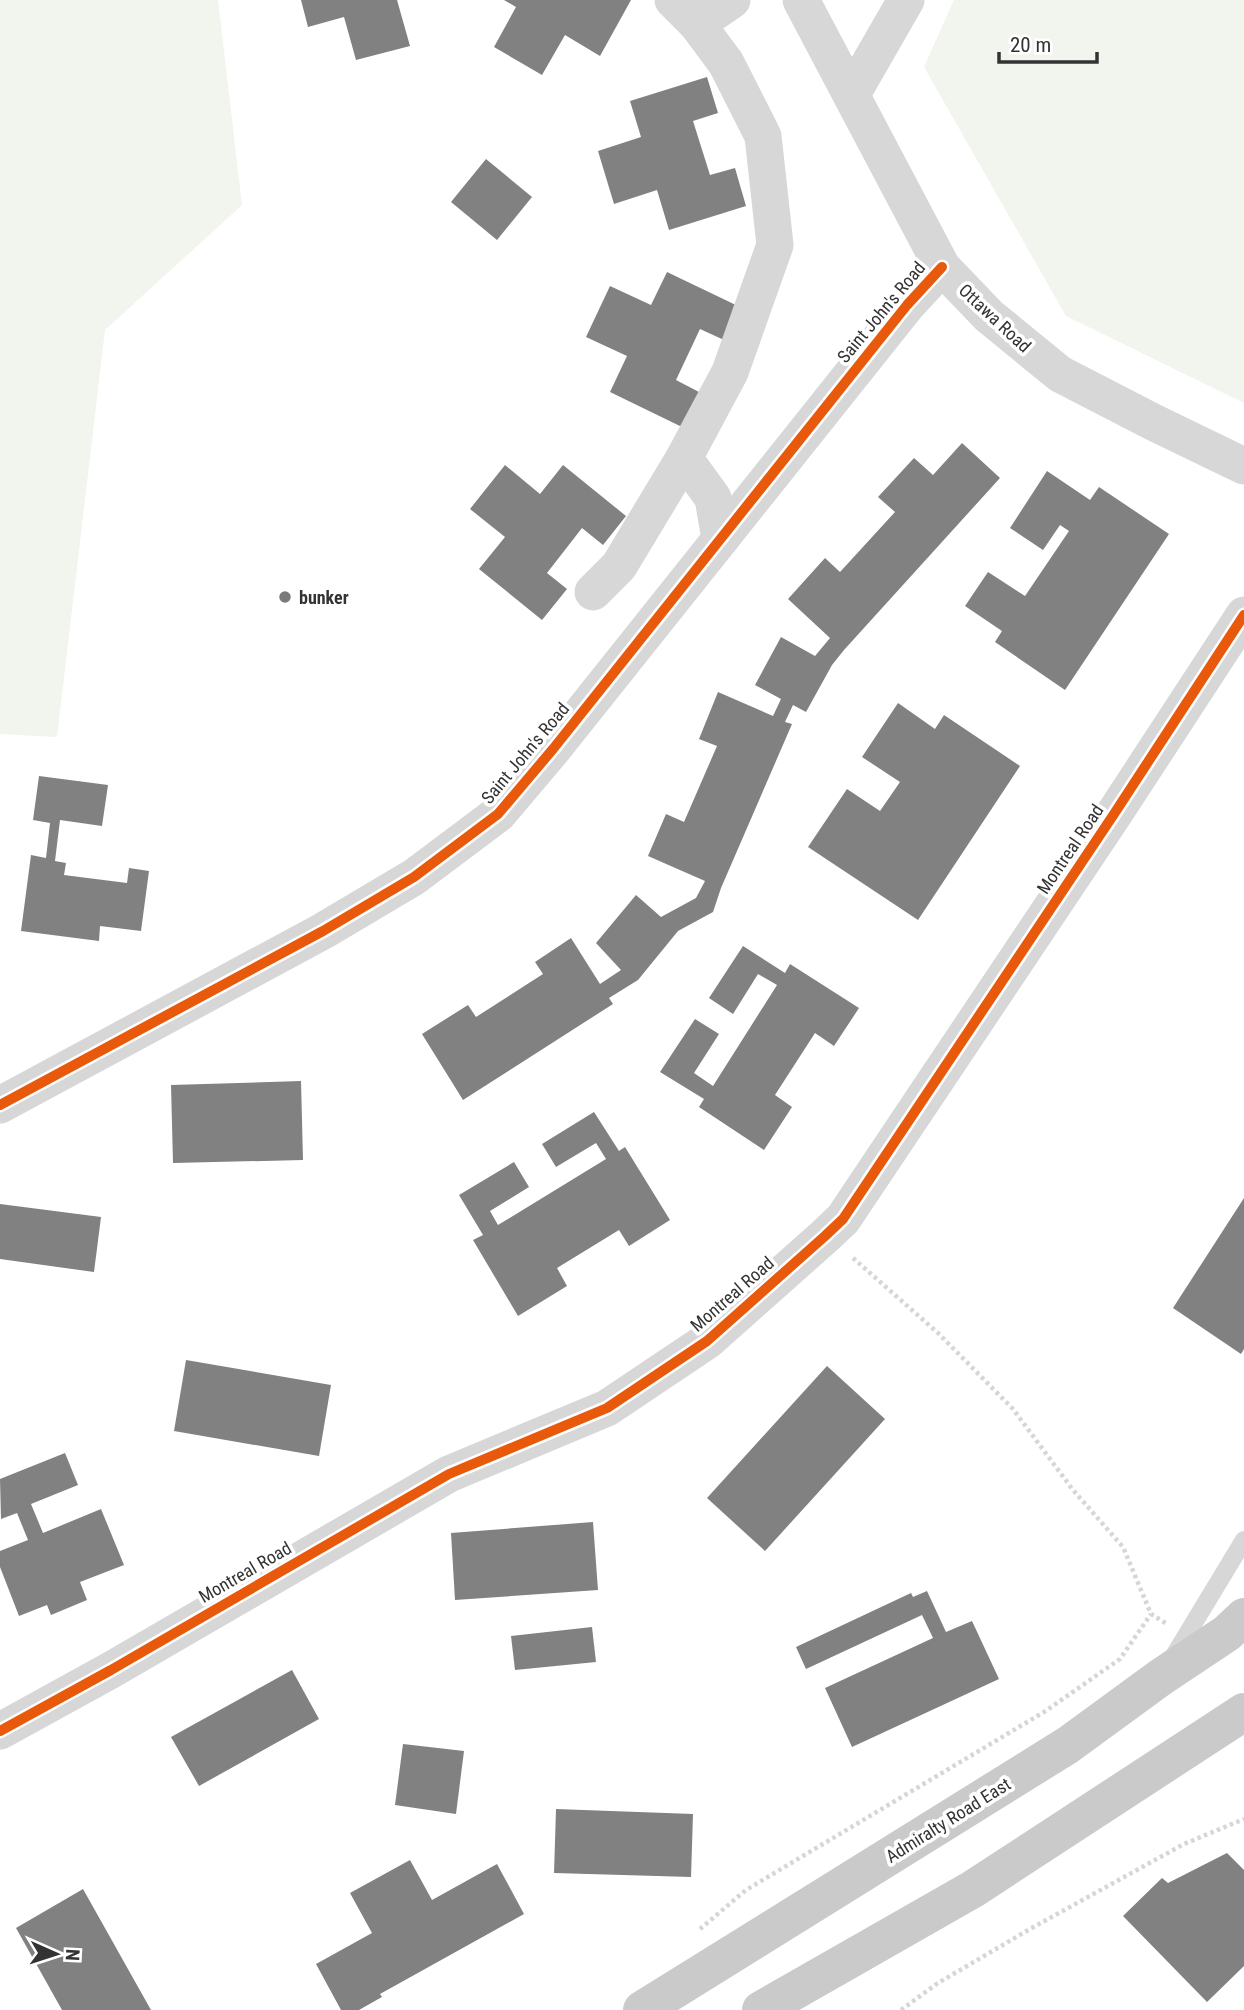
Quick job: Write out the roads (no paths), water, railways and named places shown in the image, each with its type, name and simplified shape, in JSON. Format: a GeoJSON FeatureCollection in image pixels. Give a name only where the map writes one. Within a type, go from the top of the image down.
{"type":"FeatureCollection","features":[{"type":"Feature","properties":{"kind":"main road","name":"Admiralty Road East"},"geometry":{"type":"LineString","coordinates":[[642,2010],[1068,1745],[1227,1633],[1244,1617]]}},
{"type":"Feature","properties":{"kind":"main road"},"geometry":{"type":"LineString","coordinates":[[761,2010],[973,1889],[1244,1712]]}},
{"type":"Feature","properties":{"kind":"street"},"geometry":{"type":"LineString","coordinates":[[593,592],[619,566],[684,458],[730,372],[775,245],[763,136],[726,63],[685,12],[732,0]]}},
{"type":"Feature","properties":{"kind":"street","name":"Ottawa Road"},"geometry":{"type":"LineString","coordinates":[[801,0],[942,267],[989,316],[1060,374],[1244,466]]}},
{"type":"Feature","properties":{"kind":"street"},"geometry":{"type":"LineString","coordinates":[[852,94],[906,0]]}},
{"type":"Feature","properties":{"kind":"street","name":"Saint John's Road"},"geometry":{"type":"LineString","coordinates":[[0,1105],[323,931],[414,877],[498,814],[553,749],[907,305],[942,267]]}},
{"type":"Feature","properties":{"kind":"street"},"geometry":{"type":"LineString","coordinates":[[684,458],[713,498],[720,539]]}},
{"type":"Feature","properties":{"kind":"street","name":"Montreal Road"},"geometry":{"type":"LineString","coordinates":[[0,1731],[111,1670],[449,1474],[607,1408],[707,1340],[825,1236],[843,1219],[912,1117],[1244,615]]}},
{"type":"Feature","properties":{"kind":"lane"},"geometry":{"type":"LineString","coordinates":[[1161,1677],[1244,1540]]}},
{"type":"Feature","properties":{"kind":"place","name":"bunker"},"geometry":{"type":"Point","coordinates":[285,597]}}]}
